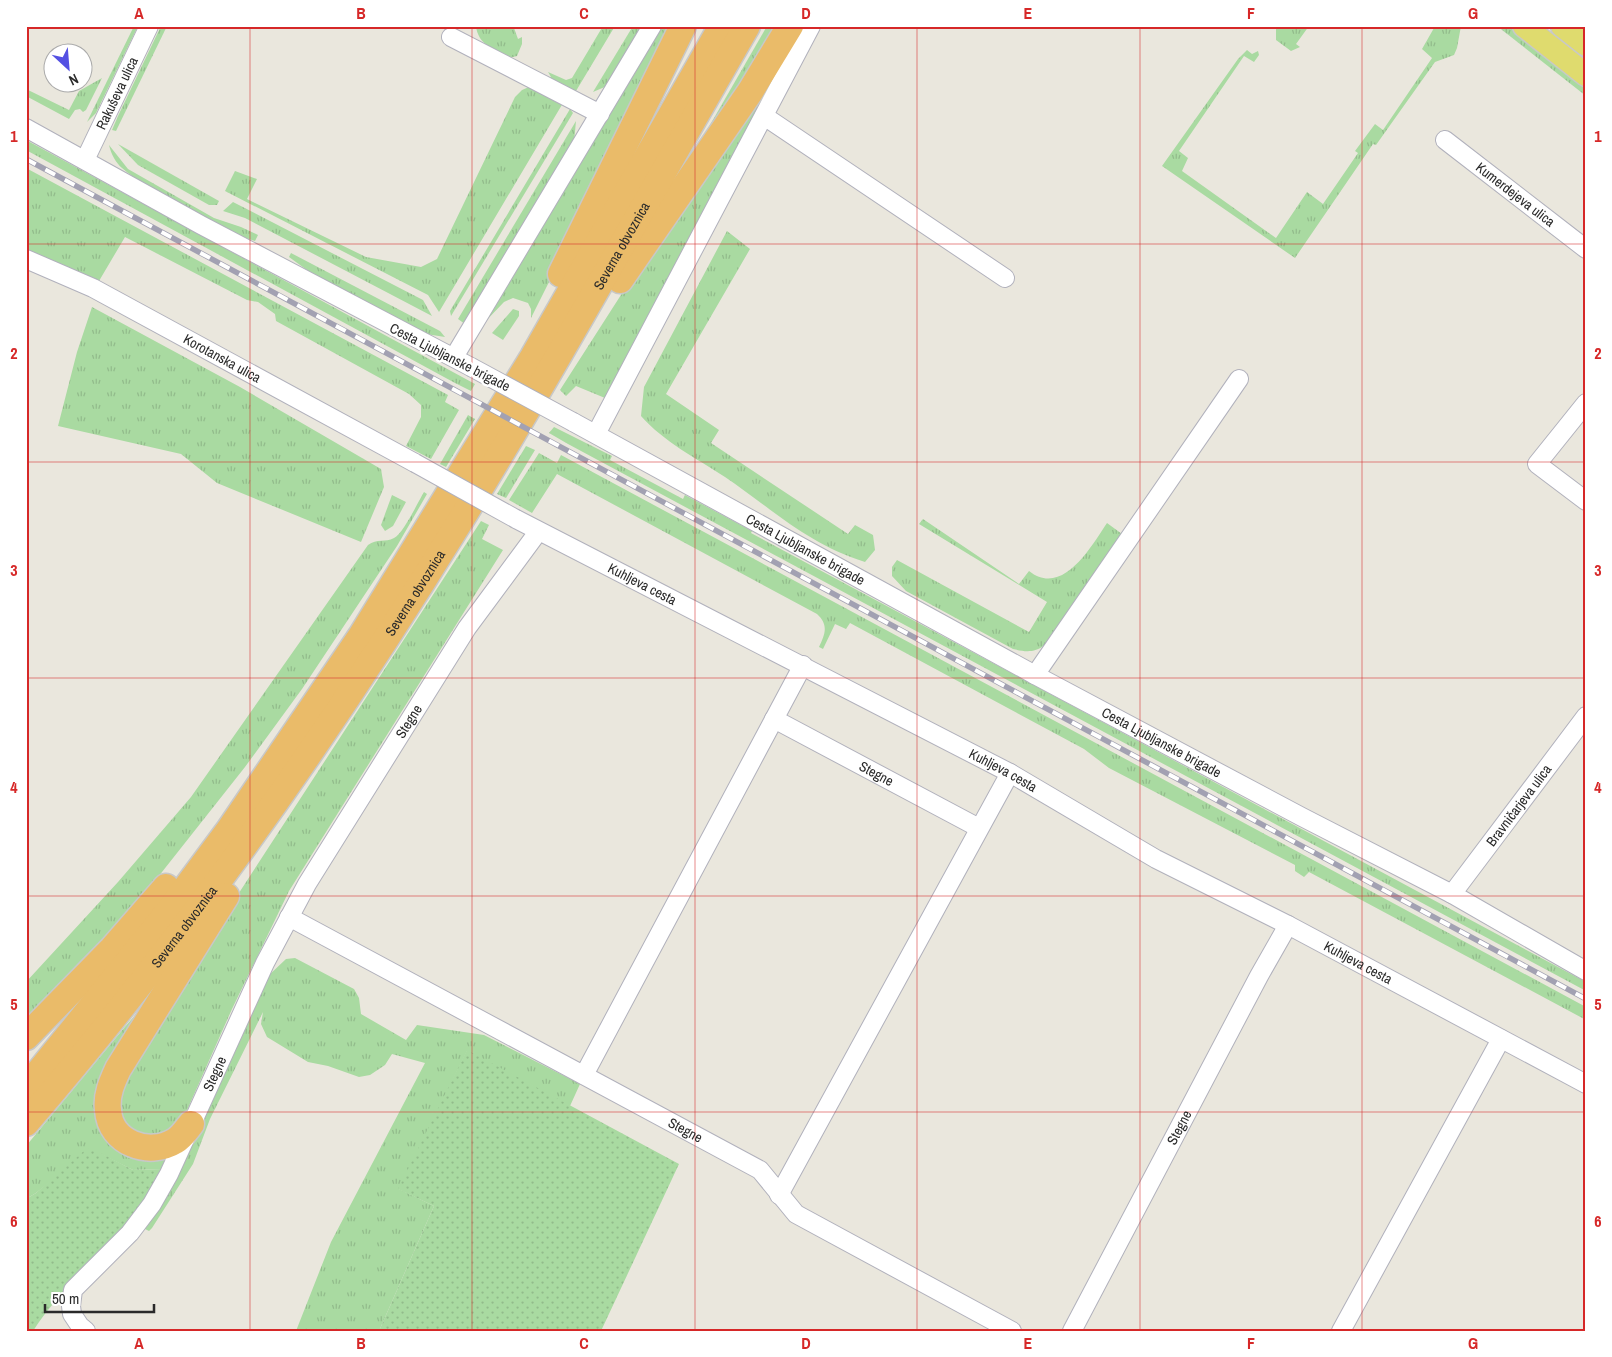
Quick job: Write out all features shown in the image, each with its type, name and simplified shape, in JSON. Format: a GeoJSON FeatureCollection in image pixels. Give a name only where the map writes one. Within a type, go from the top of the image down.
{"type":"FeatureCollection","features":[{"type":"Feature","properties":{"kind":"highway"},"geometry":{"type":"LineString","coordinates":[[683,26],[542,313],[535,336],[541,363],[583,337],[750,92],[790,26]]}},
{"type":"Feature","properties":{"kind":"highway","name":"Severna obvoznica"},"geometry":{"type":"LineString","coordinates":[[26,1088],[369,664],[459,523],[541,363],[722,26]]}},
{"type":"Feature","properties":{"kind":"highway","name":"Severna obvoznica"},"geometry":{"type":"LineString","coordinates":[[541,363],[747,26]]}},
{"type":"Feature","properties":{"kind":"highway"},"geometry":{"type":"LineString","coordinates":[[26,1036],[112,949],[162,892],[212,828],[289,763]]}},
{"type":"Feature","properties":{"kind":"highway"},"geometry":{"type":"LineString","coordinates":[[191,1124],[176,1141],[164,1146],[142,1147],[128,1142],[117,1132],[108,1111],[112,1082],[247,862],[289,763]]}},
{"type":"Feature","properties":{"kind":"highway","name":"Severna obvoznica"},"geometry":{"type":"LineString","coordinates":[[26,1123],[182,930],[289,763]]}},
{"type":"Feature","properties":{"kind":"main road"},"geometry":{"type":"LineString","coordinates":[[1524,26],[1586,75]]}},
{"type":"Feature","properties":{"kind":"main road"},"geometry":{"type":"LineString","coordinates":[[1562,26],[1586,45]]}},
{"type":"Feature","properties":{"kind":"street","name":"Rakuševa ulica"},"geometry":{"type":"LineString","coordinates":[[84,160],[149,26]]}},
{"type":"Feature","properties":{"kind":"street"},"geometry":{"type":"LineString","coordinates":[[454,357],[652,26]]}},
{"type":"Feature","properties":{"kind":"street"},"geometry":{"type":"LineString","coordinates":[[596,434],[811,26]]}},
{"type":"Feature","properties":{"kind":"street"},"geometry":{"type":"LineString","coordinates":[[451,37],[600,114]]}},
{"type":"Feature","properties":{"kind":"street"},"geometry":{"type":"LineString","coordinates":[[764,116],[1005,278]]}},
{"type":"Feature","properties":{"kind":"street","name":"Cesta Ljubljanske brigade"},"geometry":{"type":"LineString","coordinates":[[26,128],[318,289],[454,357],[1035,675],[1293,813],[1452,894],[1586,971]]}},
{"type":"Feature","properties":{"kind":"street","name":"Kumerdejeva ulica"},"geometry":{"type":"LineString","coordinates":[[1445,140],[1586,249]]}},
{"type":"Feature","properties":{"kind":"street","name":"Korotanska ulica"},"geometry":{"type":"LineString","coordinates":[[26,259],[93,288],[415,463]]}},
{"type":"Feature","properties":{"kind":"street"},"geometry":{"type":"LineString","coordinates":[[1035,675],[1239,379]]}},
{"type":"Feature","properties":{"kind":"street"},"geometry":{"type":"LineString","coordinates":[[1586,403],[1537,464],[1586,501]]}},
{"type":"Feature","properties":{"kind":"street","name":"Kuhljeva cesta"},"geometry":{"type":"LineString","coordinates":[[415,463],[538,532],[802,665],[1010,773],[1156,858],[1288,925],[1586,1084]]}},
{"type":"Feature","properties":{"kind":"street","name":"Stegne"},"geometry":{"type":"LineString","coordinates":[[86,1331],[72,1314],[73,1290],[130,1233],[152,1204],[169,1174],[268,957],[289,917],[467,628],[538,532]]}},
{"type":"Feature","properties":{"kind":"street"},"geometry":{"type":"LineString","coordinates":[[584,1075],[802,665]]}},
{"type":"Feature","properties":{"kind":"street","name":"Bravničarjeva ulica"},"geometry":{"type":"LineString","coordinates":[[1452,894],[1586,716]]}},
{"type":"Feature","properties":{"kind":"street","name":"Stegne"},"geometry":{"type":"LineString","coordinates":[[774,719],[979,828]]}},
{"type":"Feature","properties":{"kind":"street"},"geometry":{"type":"LineString","coordinates":[[779,1195],[1010,773]]}},
{"type":"Feature","properties":{"kind":"street","name":"Stegne"},"geometry":{"type":"LineString","coordinates":[[289,917],[760,1170],[767,1176],[789,1208],[806,1220],[1012,1331]]}},
{"type":"Feature","properties":{"kind":"street","name":"Stegne"},"geometry":{"type":"LineString","coordinates":[[1072,1331],[1245,1002],[1288,925]]}},
{"type":"Feature","properties":{"kind":"street"},"geometry":{"type":"LineString","coordinates":[[1341,1331],[1501,1039]]}},
{"type":"Feature","properties":{"kind":"green space"},"geometry":{"type":"Polygon","coordinates":[[[134,26],[138,26],[96,113],[87,122],[134,26]]]}},
{"type":"Feature","properties":{"kind":"green space"},"geometry":{"type":"Polygon","coordinates":[[[161,26],[167,26],[116,131],[112,130],[118,116],[161,26]]]}},
{"type":"Feature","properties":{"kind":"green space"},"geometry":{"type":"Polygon","coordinates":[[[476,26],[514,28],[518,39],[522,37],[522,44],[517,56],[509,58],[488,46],[477,33],[476,26]]]}},
{"type":"Feature","properties":{"kind":"green space"},"geometry":{"type":"Polygon","coordinates":[[[603,26],[615,26],[576,91],[549,78],[551,77],[548,72],[566,80],[572,78],[603,26]]]}},
{"type":"Feature","properties":{"kind":"green space"},"geometry":{"type":"Polygon","coordinates":[[[633,26],[645,26],[607,86],[593,92],[633,26]]]}},
{"type":"Feature","properties":{"kind":"green space"},"geometry":{"type":"Polygon","coordinates":[[[662,26],[677,26],[531,318],[531,309],[528,303],[513,298],[504,302],[482,325],[662,26]]]}},
{"type":"Feature","properties":{"kind":"green space"},"geometry":{"type":"Polygon","coordinates":[[[767,26],[783,26],[680,177],[767,26]]]}},
{"type":"Feature","properties":{"kind":"green space"},"geometry":{"type":"Polygon","coordinates":[[[803,26],[605,398],[576,386],[566,396],[560,390],[653,245],[803,26]]]}},
{"type":"Feature","properties":{"kind":"green space"},"geometry":{"type":"Polygon","coordinates":[[[1276,26],[1309,26],[1296,44],[1300,47],[1291,51],[1276,40],[1276,26]]]}},
{"type":"Feature","properties":{"kind":"green space"},"geometry":{"type":"Polygon","coordinates":[[[1431,26],[1461,26],[1454,55],[1435,62],[1376,145],[1373,144],[1295,258],[1162,166],[1238,59],[1247,50],[1252,54],[1258,51],[1259,55],[1254,62],[1244,56],[1179,151],[1188,158],[1182,171],[1276,238],[1307,192],[1323,204],[1358,153],[1355,151],[1375,124],[1383,130],[1432,58],[1422,49],[1434,28],[1431,26]]]}},
{"type":"Feature","properties":{"kind":"green space"},"geometry":{"type":"Polygon","coordinates":[[[1497,26],[1511,26],[1586,85],[1586,96],[1497,26]]]}},
{"type":"Feature","properties":{"kind":"green space"},"geometry":{"type":"Polygon","coordinates":[[[102,78],[86,110],[83,112],[80,109],[75,110],[69,119],[26,96],[26,89],[69,110],[78,92],[92,92],[92,84],[102,78]]]}},
{"type":"Feature","properties":{"kind":"green space"},"geometry":{"type":"Polygon","coordinates":[[[529,87],[563,103],[439,312],[428,295],[225,191],[235,171],[257,179],[247,199],[366,257],[421,267],[437,259],[515,97],[522,90],[529,87]]]}},
{"type":"Feature","properties":{"kind":"green space"},"geometry":{"type":"Polygon","coordinates":[[[570,109],[573,113],[451,316],[450,311],[570,109]]]}},
{"type":"Feature","properties":{"kind":"green space"},"geometry":{"type":"Polygon","coordinates":[[[576,121],[574,142],[465,324],[458,319],[576,121]]]}},
{"type":"Feature","properties":{"kind":"green space"},"geometry":{"type":"Polygon","coordinates":[[[26,140],[475,384],[471,391],[455,383],[26,150],[26,140]]]}},
{"type":"Feature","properties":{"kind":"green space"},"geometry":{"type":"Polygon","coordinates":[[[118,144],[219,201],[217,205],[209,205],[138,165],[118,144]]]}},
{"type":"Feature","properties":{"kind":"green space"},"geometry":{"type":"Polygon","coordinates":[[[109,145],[128,169],[214,218],[258,235],[255,241],[205,220],[134,178],[120,166],[114,158],[109,145]]]}},
{"type":"Feature","properties":{"kind":"green space"},"geometry":{"type":"Polygon","coordinates":[[[26,168],[448,395],[445,402],[459,410],[431,459],[406,446],[421,417],[421,405],[409,394],[276,321],[275,314],[258,302],[247,300],[125,237],[99,281],[26,253],[26,168]]]}},
{"type":"Feature","properties":{"kind":"green space"},"geometry":{"type":"Polygon","coordinates":[[[233,202],[423,300],[432,316],[245,218],[223,211],[233,202]]]}},
{"type":"Feature","properties":{"kind":"green space"},"geometry":{"type":"Polygon","coordinates":[[[727,231],[750,249],[666,394],[719,430],[711,443],[848,534],[855,525],[873,535],[875,550],[865,562],[845,555],[808,536],[725,477],[670,442],[641,416],[644,387],[727,231]]]}},
{"type":"Feature","properties":{"kind":"green space"},"geometry":{"type":"Polygon","coordinates":[[[291,253],[440,331],[445,337],[426,334],[322,281],[289,257],[291,253]]]}},
{"type":"Feature","properties":{"kind":"green space"},"geometry":{"type":"Polygon","coordinates":[[[92,307],[240,387],[381,469],[384,487],[361,542],[217,483],[181,454],[58,426],[77,352],[92,307]]]}},
{"type":"Feature","properties":{"kind":"green space"},"geometry":{"type":"Polygon","coordinates":[[[513,309],[519,311],[519,316],[503,340],[492,333],[513,309]]]}},
{"type":"Feature","properties":{"kind":"green space"},"geometry":{"type":"Polygon","coordinates":[[[468,415],[475,419],[446,467],[440,464],[468,415]]]}},
{"type":"Feature","properties":{"kind":"green space"},"geometry":{"type":"Polygon","coordinates":[[[554,427],[612,456],[610,460],[683,499],[685,495],[752,531],[751,533],[1586,982],[1586,991],[568,444],[549,433],[554,427]]]}},
{"type":"Feature","properties":{"kind":"green space"},"geometry":{"type":"Polygon","coordinates":[[[526,446],[535,450],[506,498],[497,494],[526,446]]]}},
{"type":"Feature","properties":{"kind":"green space"},"geometry":{"type":"Polygon","coordinates":[[[539,453],[557,463],[561,455],[1586,1007],[1586,1020],[1309,872],[1304,877],[1295,871],[1295,865],[1109,768],[1084,749],[850,623],[846,629],[835,624],[823,649],[819,647],[825,630],[821,618],[817,614],[557,474],[532,513],[509,500],[539,453]]]}},
{"type":"Feature","properties":{"kind":"green space"},"geometry":{"type":"Polygon","coordinates":[[[424,492],[427,494],[397,546],[302,689],[245,767],[162,872],[130,917],[26,1027],[26,982],[118,882],[191,797],[368,545],[394,538],[398,535],[424,492]]]}},
{"type":"Feature","properties":{"kind":"green space"},"geometry":{"type":"Polygon","coordinates":[[[392,495],[406,502],[393,526],[385,531],[381,525],[392,495]]]}},
{"type":"Feature","properties":{"kind":"green space"},"geometry":{"type":"Polygon","coordinates":[[[923,519],[1019,584],[1029,571],[1041,578],[1053,578],[1065,573],[1085,555],[1107,523],[1122,534],[1045,645],[1033,651],[1026,651],[1013,649],[906,591],[892,576],[892,567],[897,560],[1029,632],[1047,602],[919,524],[923,519]]]}},
{"type":"Feature","properties":{"kind":"green space"},"geometry":{"type":"Polygon","coordinates":[[[481,521],[489,525],[482,539],[503,550],[289,891],[232,1009],[184,1117],[168,1131],[151,1136],[136,1136],[120,1118],[115,1104],[116,1094],[128,1068],[168,1002],[481,521]]]}},
{"type":"Feature","properties":{"kind":"green space"},"geometry":{"type":"Polygon","coordinates":[[[295,958],[354,989],[359,998],[361,1014],[406,1040],[417,1025],[484,1035],[580,1084],[570,1106],[467,1051],[399,1189],[434,1206],[379,1331],[296,1331],[331,1242],[425,1063],[392,1054],[385,1065],[370,1075],[359,1077],[328,1066],[308,1062],[267,1037],[261,1024],[263,1012],[210,1119],[193,1164],[152,1228],[149,1231],[145,1229],[268,976],[286,959],[295,958]]]}},
{"type":"Feature","properties":{"kind":"green space"},"geometry":{"type":"Polygon","coordinates":[[[140,1012],[97,1100],[167,1158],[163,1169],[133,1170],[91,1149],[26,1199],[26,1146],[124,1028],[140,1012]]]}},
{"type":"Feature","properties":{"kind":"green space"},"geometry":{"type":"Polygon","coordinates":[[[467,1050],[679,1164],[601,1331],[379,1331],[434,1206],[398,1189],[467,1050]]]}},
{"type":"Feature","properties":{"kind":"green space"},"geometry":{"type":"Polygon","coordinates":[[[91,1148],[133,1170],[163,1169],[135,1216],[64,1291],[33,1331],[26,1331],[26,1199],[36,1193],[85,1150],[91,1148]]]}},
{"type":"Feature","properties":{"kind":"railway"},"geometry":{"type":"LineString","coordinates":[[26,159],[1586,999]]}}]}
